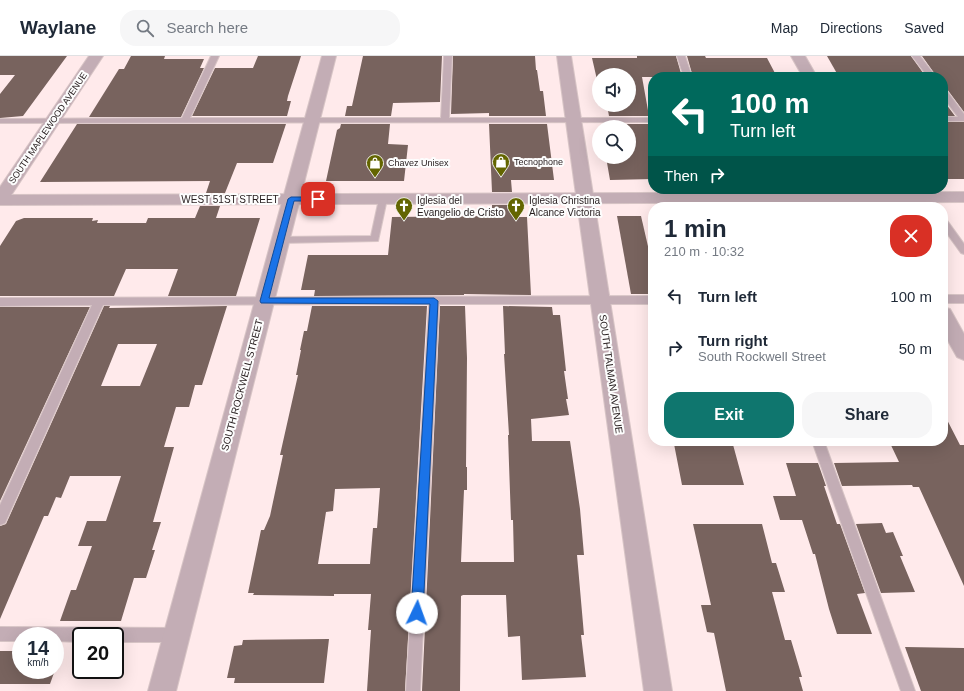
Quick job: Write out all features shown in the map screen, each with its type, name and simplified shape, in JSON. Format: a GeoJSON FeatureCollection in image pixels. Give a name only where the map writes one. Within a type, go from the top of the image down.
{"type":"FeatureCollection","features":[{"type":"Feature","properties":{"kind":"street","name":"SOUTH MAPLEWOOD AVENUE"},"geometry":{"type":"LineString","coordinates":[[0,200],[96,56]]}},
{"type":"Feature","properties":{"kind":"street","name":"SOUTH ROCKWELL STREET"},"geometry":{"type":"LineString","coordinates":[[162,691],[329,56]]}},
{"type":"Feature","properties":{"kind":"street","name":"SOUTH TALMAN AVENUE"},"geometry":{"type":"LineString","coordinates":[[564,56],[658,691]]}},
{"type":"Feature","properties":{"kind":"street"},"geometry":{"type":"LineString","coordinates":[[798,56],[807,72]]}},
{"type":"Feature","properties":{"kind":"street","name":"WEST 51ST STREET"},"geometry":{"type":"LineString","coordinates":[[0,200],[878,198],[929,202],[964,197]]}},
{"type":"Feature","properties":{"kind":"street"},"geometry":{"type":"LineString","coordinates":[[948,323],[964,352]]}},
{"type":"Feature","properties":{"kind":"lane"},"geometry":{"type":"LineString","coordinates":[[185,121],[215,56]]}},
{"type":"Feature","properties":{"kind":"lane"},"geometry":{"type":"LineString","coordinates":[[445,120],[448,56]]}},
{"type":"Feature","properties":{"kind":"lane"},"geometry":{"type":"LineString","coordinates":[[681,56],[686,72]]}},
{"type":"Feature","properties":{"kind":"lane"},"geometry":{"type":"LineString","coordinates":[[916,56],[928,72]]}},
{"type":"Feature","properties":{"kind":"lane"},"geometry":{"type":"LineString","coordinates":[[948,98],[964,119],[948,119]]}},
{"type":"Feature","properties":{"kind":"lane"},"geometry":{"type":"LineString","coordinates":[[0,121],[648,120]]}},
{"type":"Feature","properties":{"kind":"lane"},"geometry":{"type":"LineString","coordinates":[[280,240],[375,239],[383,199]]}},
{"type":"Feature","properties":{"kind":"lane"},"geometry":{"type":"LineString","coordinates":[[948,234],[964,250]]}},
{"type":"Feature","properties":{"kind":"lane"},"geometry":{"type":"LineString","coordinates":[[948,299],[964,299]]}},
{"type":"Feature","properties":{"kind":"lane"},"geometry":{"type":"LineString","coordinates":[[0,302],[648,300]]}},
{"type":"Feature","properties":{"kind":"lane"},"geometry":{"type":"LineString","coordinates":[[413,691],[434,301]]}},
{"type":"Feature","properties":{"kind":"lane"},"geometry":{"type":"LineString","coordinates":[[0,519],[99,302]]}},
{"type":"Feature","properties":{"kind":"lane"},"geometry":{"type":"LineString","coordinates":[[820,446],[908,691]]}},
{"type":"Feature","properties":{"kind":"lane"},"geometry":{"type":"LineString","coordinates":[[0,634],[176,634]]}},
{"type":"Feature","properties":{"kind":"building"},"geometry":{"type":"Polygon","coordinates":[[[0,56],[67,56],[23,116],[0,118],[0,94],[15,75],[0,75],[0,56]]]}},
{"type":"Feature","properties":{"kind":"building"},"geometry":{"type":"Polygon","coordinates":[[[131,56],[165,56],[164,59],[204,59],[200,68],[204,68],[181,117],[89,117],[119,69],[124,69],[131,56]]]}},
{"type":"Feature","properties":{"kind":"building"},"geometry":{"type":"Polygon","coordinates":[[[258,56],[301,56],[288,96],[287,101],[291,101],[287,116],[192,116],[215,68],[253,68],[258,56]]]}},
{"type":"Feature","properties":{"kind":"building"},"geometry":{"type":"Polygon","coordinates":[[[363,56],[442,56],[440,102],[393,103],[391,116],[345,116],[347,106],[352,106],[363,56]]]}},
{"type":"Feature","properties":{"kind":"building"},"geometry":{"type":"Polygon","coordinates":[[[453,56],[535,56],[540,91],[543,91],[546,116],[489,116],[489,113],[451,114],[453,56]]]}},
{"type":"Feature","properties":{"kind":"building"},"geometry":{"type":"Polygon","coordinates":[[[676,56],[681,72],[648,72],[648,77],[642,77],[648,116],[609,116],[608,112],[636,112],[636,68],[594,68],[592,58],[676,56]]]}},
{"type":"Feature","properties":{"kind":"building"},"geometry":{"type":"Polygon","coordinates":[[[687,56],[705,56],[706,58],[767,58],[774,72],[692,72],[687,56]]]}},
{"type":"Feature","properties":{"kind":"building"},"geometry":{"type":"Polygon","coordinates":[[[827,56],[911,56],[922,72],[836,72],[827,56]]]}},
{"type":"Feature","properties":{"kind":"building"},"geometry":{"type":"Polygon","coordinates":[[[922,56],[964,56],[964,112],[948,90],[948,72],[933,72],[922,56]]]}},
{"type":"Feature","properties":{"kind":"building"},"geometry":{"type":"Polygon","coordinates":[[[948,107],[955,116],[948,116],[948,107]]]}},
{"type":"Feature","properties":{"kind":"building"},"geometry":{"type":"Polygon","coordinates":[[[948,122],[964,122],[964,179],[948,179],[948,122]]]}},
{"type":"Feature","properties":{"kind":"building"},"geometry":{"type":"Polygon","coordinates":[[[77,124],[286,124],[273,163],[237,163],[225,193],[206,193],[210,181],[40,182],[77,124]]]}},
{"type":"Feature","properties":{"kind":"building"},"geometry":{"type":"Polygon","coordinates":[[[341,124],[390,124],[388,144],[408,145],[404,181],[326,181],[337,130],[340,128],[341,124]]]}},
{"type":"Feature","properties":{"kind":"building"},"geometry":{"type":"Polygon","coordinates":[[[489,124],[547,124],[554,180],[511,180],[512,192],[492,192],[489,124]]]}},
{"type":"Feature","properties":{"kind":"building"},"geometry":{"type":"Polygon","coordinates":[[[636,124],[648,124],[648,179],[610,180],[607,164],[636,164],[636,124]]]}},
{"type":"Feature","properties":{"kind":"building"},"geometry":{"type":"Polygon","coordinates":[[[492,205],[513,205],[513,217],[527,217],[531,295],[464,294],[314,296],[315,290],[301,290],[308,255],[388,255],[392,217],[492,216],[492,205]]]}},
{"type":"Feature","properties":{"kind":"building"},"geometry":{"type":"Polygon","coordinates":[[[200,206],[220,206],[216,218],[260,218],[236,296],[168,296],[178,269],[126,269],[114,296],[0,296],[0,246],[16,221],[24,218],[93,218],[92,221],[98,220],[97,223],[146,223],[148,218],[195,218],[200,206]]]}},
{"type":"Feature","properties":{"kind":"building"},"geometry":{"type":"Polygon","coordinates":[[[617,216],[641,216],[648,246],[648,294],[631,294],[617,216]]]}},
{"type":"Feature","properties":{"kind":"building"},"geometry":{"type":"Polygon","coordinates":[[[104,306],[110,306],[109,308],[227,306],[202,385],[195,385],[189,407],[176,407],[164,447],[174,447],[153,522],[161,522],[152,550],[155,550],[146,578],[134,578],[121,621],[60,621],[71,590],[76,590],[92,546],[78,546],[87,521],[106,521],[121,476],[70,476],[61,498],[56,497],[48,516],[44,516],[0,619],[0,526],[6,524],[104,306]],[[118,344],[101,386],[140,386],[157,344],[118,344]]]}},
{"type":"Feature","properties":{"kind":"building"},"geometry":{"type":"Polygon","coordinates":[[[312,306],[427,306],[405,691],[367,691],[371,630],[368,630],[371,594],[334,594],[334,596],[253,595],[254,593],[248,593],[261,530],[264,530],[270,516],[283,455],[280,455],[298,375],[296,375],[300,350],[304,331],[307,331],[312,306]],[[380,488],[335,489],[333,511],[326,512],[318,564],[370,564],[373,528],[377,528],[380,488]]]}},
{"type":"Feature","properties":{"kind":"building"},"geometry":{"type":"Polygon","coordinates":[[[440,306],[465,306],[467,358],[467,490],[464,490],[461,562],[514,562],[503,306],[552,307],[553,315],[560,315],[566,371],[564,371],[568,399],[566,399],[569,415],[531,419],[532,441],[570,441],[580,509],[584,555],[577,555],[584,635],[581,635],[586,677],[522,680],[520,636],[508,637],[506,595],[463,595],[461,596],[460,691],[422,691],[440,306]]]}},
{"type":"Feature","properties":{"kind":"building"},"geometry":{"type":"Polygon","coordinates":[[[0,307],[90,307],[0,501],[0,307]]]}},
{"type":"Feature","properties":{"kind":"building"},"geometry":{"type":"Polygon","coordinates":[[[948,422],[960,445],[964,445],[964,586],[919,487],[913,487],[912,485],[842,486],[834,463],[899,462],[891,446],[948,446],[948,422]]]}},
{"type":"Feature","properties":{"kind":"building"},"geometry":{"type":"Polygon","coordinates":[[[674,446],[733,446],[744,485],[682,485],[674,446]]]}},
{"type":"Feature","properties":{"kind":"building"},"geometry":{"type":"Polygon","coordinates":[[[786,463],[818,463],[837,524],[840,524],[865,593],[857,594],[872,634],[837,634],[815,554],[813,554],[802,520],[780,520],[773,496],[796,496],[786,463]]]}},
{"type":"Feature","properties":{"kind":"building"},"geometry":{"type":"Polygon","coordinates":[[[882,523],[886,533],[893,532],[903,556],[900,556],[915,592],[881,593],[856,524],[882,523]]]}},
{"type":"Feature","properties":{"kind":"building"},"geometry":{"type":"Polygon","coordinates":[[[693,524],[762,524],[772,563],[776,563],[785,592],[772,592],[785,640],[791,640],[802,677],[799,677],[803,691],[726,691],[714,633],[707,632],[701,605],[711,605],[693,524]]]}},
{"type":"Feature","properties":{"kind":"building"},"geometry":{"type":"Polygon","coordinates":[[[329,639],[324,683],[234,683],[235,678],[227,678],[234,646],[242,645],[243,640],[329,639]]]}},
{"type":"Feature","properties":{"kind":"building"},"geometry":{"type":"Polygon","coordinates":[[[905,647],[964,648],[964,691],[921,691],[905,647]]]}},
{"type":"Feature","properties":{"kind":"building"},"geometry":{"type":"Polygon","coordinates":[[[0,651],[12,651],[12,679],[52,679],[50,684],[0,684],[0,651]]]}},
{"type":"Feature","properties":{"kind":"place","name":"Tecnophone"},"geometry":{"type":"Point","coordinates":[501,177]}},
{"type":"Feature","properties":{"kind":"place","name":"Chavez Unisex"},"geometry":{"type":"Point","coordinates":[375,178]}},
{"type":"Feature","properties":{"kind":"place","name":"Iglesia del Evangelio de Cristo"},"geometry":{"type":"Point","coordinates":[404,221]}},
{"type":"Feature","properties":{"kind":"place","name":"Iglesia Christina Alcance Victoria"},"geometry":{"type":"Point","coordinates":[516,221]}},
{"type":"Feature","properties":{"kind":"route"},"geometry":{"type":"LineString","coordinates":[[318,199],[291,199],[264,301],[434,301],[417,613]]}}]}
